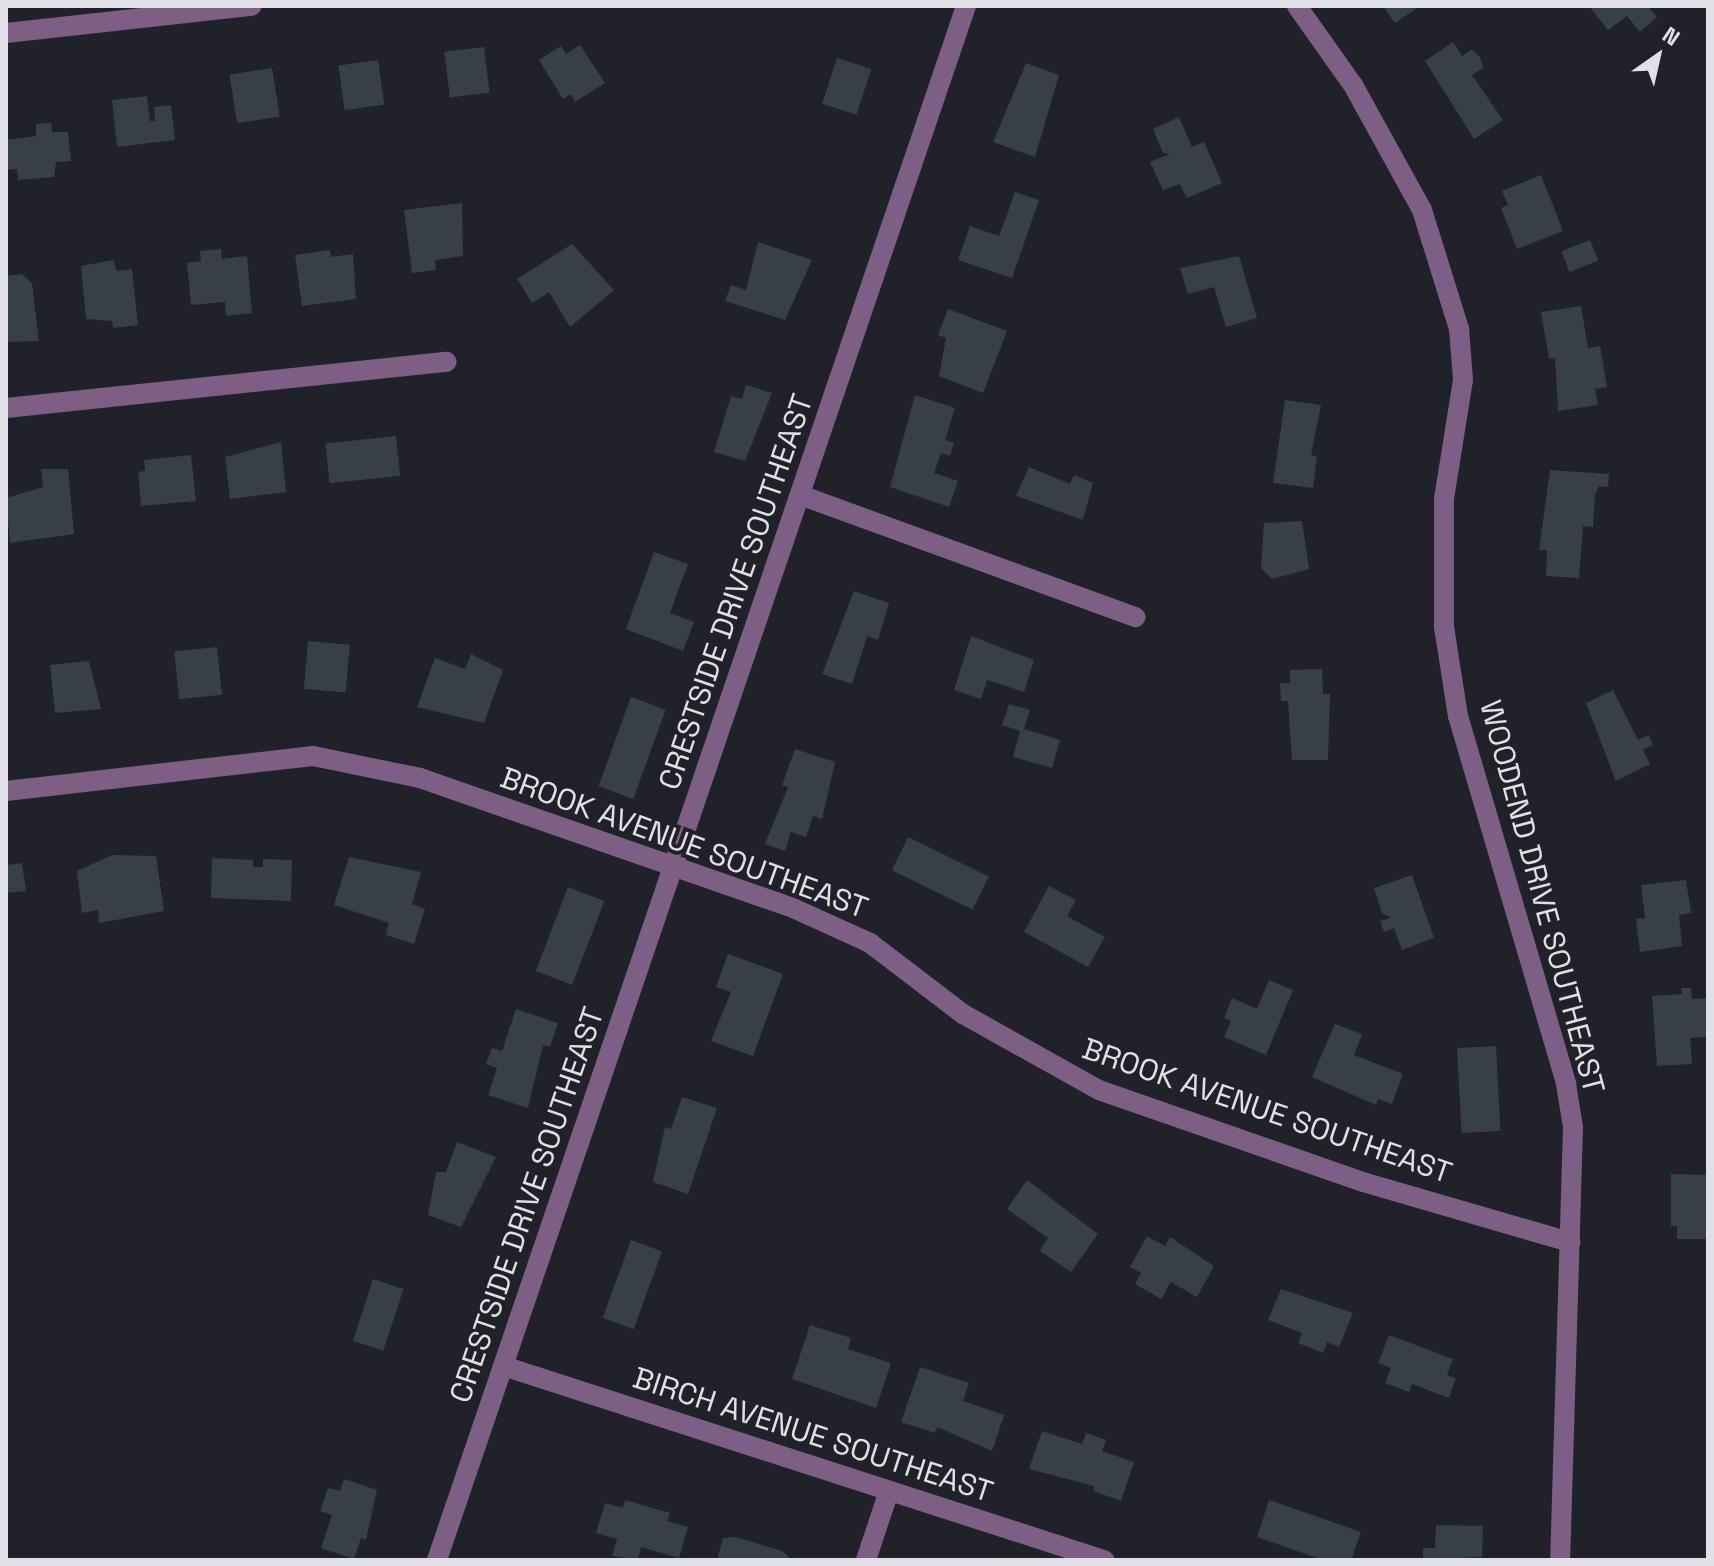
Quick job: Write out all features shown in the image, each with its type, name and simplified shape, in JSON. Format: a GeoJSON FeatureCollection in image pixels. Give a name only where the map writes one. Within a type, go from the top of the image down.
{"type":"FeatureCollection","features":[{"type":"Feature","properties":{"kind":"street"},"geometry":{"type":"LineString","coordinates":[[6,33],[252,6]]}},
{"type":"Feature","properties":{"kind":"street","name":"CRESTSIDE DRIVE SOUTHEAST"},"geometry":{"type":"LineString","coordinates":[[437,1560],[966,6]]}},
{"type":"Feature","properties":{"kind":"street","name":"WOODEND DRIVE SOUTHEAST"},"geometry":{"type":"LineString","coordinates":[[1297,6],[1353,85],[1422,210],[1459,329],[1463,380],[1444,498],[1444,627],[1458,716],[1499,870],[1566,1084],[1573,1127],[1560,1560]]}},
{"type":"Feature","properties":{"kind":"street"},"geometry":{"type":"LineString","coordinates":[[6,408],[447,362]]}},
{"type":"Feature","properties":{"kind":"street"},"geometry":{"type":"LineString","coordinates":[[800,495],[1136,617]]}},
{"type":"Feature","properties":{"kind":"street","name":"BROOK AVENUE SOUTHEAST"},"geometry":{"type":"LineString","coordinates":[[6,791],[313,756],[420,778],[674,868],[870,943],[963,1014],[1099,1090],[1363,1182],[1570,1242]]}},
{"type":"Feature","properties":{"kind":"street","name":"BIRCH AVENUE SOUTHEAST"},"geometry":{"type":"LineString","coordinates":[[503,1366],[1104,1560]]}},
{"type":"Feature","properties":{"kind":"street"},"geometry":{"type":"LineString","coordinates":[[866,1560],[889,1491]]}},
{"type":"Feature","properties":{"kind":"building"},"geometry":{"type":"Polygon","coordinates":[[[1383,6],[1420,6],[1395,23],[1383,6]]]}},
{"type":"Feature","properties":{"kind":"building"},"geometry":{"type":"Polygon","coordinates":[[[1589,6],[1648,6],[1657,17],[1640,32],[1627,16],[1608,30],[1589,6]]]}},
{"type":"Feature","properties":{"kind":"building"},"geometry":{"type":"Polygon","coordinates":[[[1453,42],[1462,56],[1472,49],[1480,57],[1483,68],[1472,75],[1503,120],[1474,139],[1425,61],[1453,42]]]}},
{"type":"Feature","properties":{"kind":"building"},"geometry":{"type":"Polygon","coordinates":[[[580,45],[605,83],[575,102],[571,94],[563,99],[539,60],[561,46],[566,54],[580,45]]]}},
{"type":"Feature","properties":{"kind":"building"},"geometry":{"type":"Polygon","coordinates":[[[484,47],[490,93],[450,98],[444,52],[484,47]]]}},
{"type":"Feature","properties":{"kind":"building"},"geometry":{"type":"Polygon","coordinates":[[[837,58],[871,69],[856,115],[822,104],[837,58]]]}},
{"type":"Feature","properties":{"kind":"building"},"geometry":{"type":"Polygon","coordinates":[[[378,60],[384,105],[345,110],[338,66],[378,60]]]}},
{"type":"Feature","properties":{"kind":"building"},"geometry":{"type":"Polygon","coordinates":[[[1026,63],[1059,75],[1035,157],[993,142],[1026,63]]]}},
{"type":"Feature","properties":{"kind":"building"},"geometry":{"type":"Polygon","coordinates":[[[272,68],[280,116],[237,123],[230,75],[272,68]]]}},
{"type":"Feature","properties":{"kind":"building"},"geometry":{"type":"Polygon","coordinates":[[[147,96],[150,121],[155,121],[154,107],[171,105],[175,140],[117,147],[112,100],[147,96]]]}},
{"type":"Feature","properties":{"kind":"building"},"geometry":{"type":"Polygon","coordinates":[[[1179,117],[1192,147],[1204,142],[1222,183],[1187,198],[1180,184],[1163,190],[1150,162],[1170,154],[1163,153],[1153,129],[1179,117]]]}},
{"type":"Feature","properties":{"kind":"building"},"geometry":{"type":"Polygon","coordinates":[[[51,123],[52,132],[68,132],[71,161],[56,162],[54,177],[18,180],[17,169],[6,170],[6,140],[36,136],[36,124],[51,123]]]}},
{"type":"Feature","properties":{"kind":"building"},"geometry":{"type":"Polygon","coordinates":[[[1541,175],[1563,231],[1517,249],[1501,208],[1508,205],[1502,191],[1541,175]]]}},
{"type":"Feature","properties":{"kind":"building"},"geometry":{"type":"Polygon","coordinates":[[[1015,192],[1039,200],[1012,278],[958,260],[970,226],[999,236],[1015,192]]]}},
{"type":"Feature","properties":{"kind":"building"},"geometry":{"type":"Polygon","coordinates":[[[462,203],[463,256],[435,260],[436,270],[412,273],[404,210],[462,203]]]}},
{"type":"Feature","properties":{"kind":"building"},"geometry":{"type":"Polygon","coordinates":[[[1590,240],[1598,260],[1569,272],[1561,252],[1590,240]]]}},
{"type":"Feature","properties":{"kind":"building"},"geometry":{"type":"Polygon","coordinates":[[[758,242],[812,260],[785,320],[725,301],[731,285],[746,290],[758,242]]]}},
{"type":"Feature","properties":{"kind":"building"},"geometry":{"type":"Polygon","coordinates":[[[572,244],[614,290],[570,327],[549,292],[532,303],[517,279],[572,244]]]}},
{"type":"Feature","properties":{"kind":"building"},"geometry":{"type":"Polygon","coordinates":[[[221,249],[222,259],[247,256],[252,313],[226,316],[225,302],[191,305],[187,263],[201,261],[200,251],[221,249]]]}},
{"type":"Feature","properties":{"kind":"building"},"geometry":{"type":"Polygon","coordinates":[[[330,250],[331,257],[353,254],[356,299],[302,306],[295,255],[330,250]]]}},
{"type":"Feature","properties":{"kind":"building"},"geometry":{"type":"Polygon","coordinates":[[[1239,256],[1257,318],[1226,327],[1214,287],[1188,294],[1180,268],[1239,256]]]}},
{"type":"Feature","properties":{"kind":"building"},"geometry":{"type":"Polygon","coordinates":[[[113,260],[117,271],[132,269],[138,325],[113,328],[112,321],[86,319],[81,266],[113,260]]]}},
{"type":"Feature","properties":{"kind":"building"},"geometry":{"type":"Polygon","coordinates":[[[22,274],[32,283],[39,341],[9,342],[6,335],[6,276],[22,274]]]}},
{"type":"Feature","properties":{"kind":"building"},"geometry":{"type":"Polygon","coordinates":[[[1581,306],[1588,348],[1600,346],[1607,387],[1595,389],[1598,405],[1558,411],[1555,358],[1549,359],[1541,312],[1581,306]]]}},
{"type":"Feature","properties":{"kind":"building"},"geometry":{"type":"Polygon","coordinates":[[[948,309],[1007,331],[983,393],[939,376],[946,338],[938,335],[948,309]]]}},
{"type":"Feature","properties":{"kind":"building"},"geometry":{"type":"Polygon","coordinates":[[[746,385],[772,393],[745,461],[714,452],[731,396],[742,399],[746,385]]]}},
{"type":"Feature","properties":{"kind":"building"},"geometry":{"type":"Polygon","coordinates":[[[915,395],[955,408],[945,440],[954,443],[950,456],[941,453],[934,473],[958,481],[949,507],[890,487],[915,395]]]}},
{"type":"Feature","properties":{"kind":"building"},"geometry":{"type":"Polygon","coordinates":[[[1285,400],[1321,405],[1311,455],[1317,456],[1313,488],[1273,483],[1285,400]]]}},
{"type":"Feature","properties":{"kind":"building"},"geometry":{"type":"Polygon","coordinates":[[[396,436],[400,476],[330,483],[325,443],[396,436]]]}},
{"type":"Feature","properties":{"kind":"building"},"geometry":{"type":"Polygon","coordinates":[[[281,442],[286,492],[230,499],[225,457],[281,442]]]}},
{"type":"Feature","properties":{"kind":"building"},"geometry":{"type":"Polygon","coordinates":[[[191,455],[196,501],[141,506],[138,472],[145,471],[144,460],[191,455]]]}},
{"type":"Feature","properties":{"kind":"building"},"geometry":{"type":"Polygon","coordinates":[[[1029,467],[1070,484],[1074,475],[1093,483],[1083,520],[1016,496],[1029,467]]]}},
{"type":"Feature","properties":{"kind":"building"},"geometry":{"type":"Polygon","coordinates":[[[41,469],[68,469],[74,534],[10,543],[6,498],[43,487],[41,469]]]}},
{"type":"Feature","properties":{"kind":"building"},"geometry":{"type":"Polygon","coordinates":[[[1550,470],[1609,474],[1608,487],[1599,486],[1595,495],[1593,527],[1583,526],[1579,578],[1546,576],[1547,550],[1539,550],[1550,470]]]}},
{"type":"Feature","properties":{"kind":"building"},"geometry":{"type":"Polygon","coordinates":[[[1302,521],[1309,569],[1272,579],[1261,568],[1264,523],[1302,521]]]}},
{"type":"Feature","properties":{"kind":"building"},"geometry":{"type":"Polygon","coordinates":[[[654,552],[688,564],[670,613],[694,622],[683,651],[626,629],[654,552]]]}},
{"type":"Feature","properties":{"kind":"building"},"geometry":{"type":"Polygon","coordinates":[[[854,591],[889,603],[878,640],[867,636],[852,684],[822,674],[854,591]]]}},
{"type":"Feature","properties":{"kind":"building"},"geometry":{"type":"Polygon","coordinates":[[[971,636],[1034,660],[1024,692],[987,680],[981,699],[954,690],[971,636]]]}},
{"type":"Feature","properties":{"kind":"building"},"geometry":{"type":"Polygon","coordinates":[[[308,641],[350,645],[346,692],[304,689],[308,641]]]}},
{"type":"Feature","properties":{"kind":"building"},"geometry":{"type":"Polygon","coordinates":[[[217,647],[222,695],[179,699],[174,651],[217,647]]]}},
{"type":"Feature","properties":{"kind":"building"},"geometry":{"type":"Polygon","coordinates":[[[471,654],[503,670],[484,723],[417,707],[435,658],[465,669],[471,654]]]}},
{"type":"Feature","properties":{"kind":"building"},"geometry":{"type":"Polygon","coordinates":[[[89,661],[101,709],[55,713],[50,665],[89,661]]]}},
{"type":"Feature","properties":{"kind":"building"},"geometry":{"type":"Polygon","coordinates":[[[1322,669],[1323,694],[1330,694],[1328,760],[1292,760],[1288,701],[1281,701],[1280,683],[1290,683],[1290,670],[1322,669]]]}},
{"type":"Feature","properties":{"kind":"building"},"geometry":{"type":"Polygon","coordinates":[[[1613,690],[1638,740],[1649,735],[1653,745],[1643,750],[1650,764],[1616,781],[1586,703],[1613,690]]]}},
{"type":"Feature","properties":{"kind":"building"},"geometry":{"type":"Polygon","coordinates":[[[631,697],[666,710],[633,799],[599,786],[631,697]]]}},
{"type":"Feature","properties":{"kind":"building"},"geometry":{"type":"Polygon","coordinates":[[[1009,704],[1030,710],[1024,729],[1060,740],[1052,768],[1013,757],[1020,731],[1002,725],[1009,704]]]}},
{"type":"Feature","properties":{"kind":"building"},"geometry":{"type":"Polygon","coordinates":[[[795,749],[835,762],[822,819],[813,816],[806,837],[791,832],[785,851],[765,844],[788,787],[782,785],[795,749]]]}},
{"type":"Feature","properties":{"kind":"building"},"geometry":{"type":"Polygon","coordinates":[[[908,837],[989,876],[973,910],[892,870],[908,837]]]}},
{"type":"Feature","properties":{"kind":"building"},"geometry":{"type":"Polygon","coordinates":[[[112,855],[156,856],[164,911],[99,923],[98,910],[82,913],[77,871],[112,855]]]}},
{"type":"Feature","properties":{"kind":"building"},"geometry":{"type":"Polygon","coordinates":[[[349,857],[421,872],[412,904],[425,909],[414,944],[386,935],[389,923],[334,905],[349,857]]]}},
{"type":"Feature","properties":{"kind":"building"},"geometry":{"type":"Polygon","coordinates":[[[212,858],[253,860],[253,867],[263,867],[263,859],[292,860],[291,901],[211,898],[212,858]]]}},
{"type":"Feature","properties":{"kind":"building"},"geometry":{"type":"Polygon","coordinates":[[[22,863],[26,891],[6,893],[6,865],[22,863]]]}},
{"type":"Feature","properties":{"kind":"building"},"geometry":{"type":"Polygon","coordinates":[[[1412,875],[1434,938],[1402,950],[1394,928],[1384,932],[1380,921],[1391,918],[1382,913],[1374,888],[1412,875]]]}},
{"type":"Feature","properties":{"kind":"building"},"geometry":{"type":"Polygon","coordinates":[[[1686,880],[1691,913],[1679,915],[1682,946],[1640,952],[1636,919],[1645,918],[1641,885],[1686,880]]]}},
{"type":"Feature","properties":{"kind":"building"},"geometry":{"type":"Polygon","coordinates":[[[1049,886],[1076,900],[1067,916],[1105,937],[1088,967],[1024,932],[1049,886]]]}},
{"type":"Feature","properties":{"kind":"building"},"geometry":{"type":"Polygon","coordinates":[[[568,887],[604,901],[572,985],[536,971],[568,887]]]}},
{"type":"Feature","properties":{"kind":"building"},"geometry":{"type":"Polygon","coordinates":[[[728,954],[783,974],[753,1056],[711,1041],[731,992],[716,987],[728,954]]]}},
{"type":"Feature","properties":{"kind":"building"},"geometry":{"type":"Polygon","coordinates":[[[1269,980],[1293,990],[1266,1055],[1224,1037],[1231,1021],[1224,1018],[1232,998],[1257,1009],[1269,980]]]}},
{"type":"Feature","properties":{"kind":"building"},"geometry":{"type":"Polygon","coordinates":[[[1681,988],[1691,988],[1692,999],[1708,998],[1708,1037],[1690,1038],[1692,1064],[1657,1066],[1652,996],[1682,994],[1681,988]]]}},
{"type":"Feature","properties":{"kind":"building"},"geometry":{"type":"Polygon","coordinates":[[[516,1009],[558,1023],[550,1047],[543,1045],[528,1108],[488,1095],[497,1068],[486,1064],[492,1048],[502,1051],[516,1009]]]}},
{"type":"Feature","properties":{"kind":"building"},"geometry":{"type":"Polygon","coordinates":[[[1335,1024],[1362,1034],[1354,1055],[1403,1074],[1392,1104],[1378,1099],[1376,1105],[1312,1077],[1335,1024]]]}},
{"type":"Feature","properties":{"kind":"building"},"geometry":{"type":"Polygon","coordinates":[[[1496,1046],[1500,1131],[1462,1133],[1457,1048],[1496,1046]]]}},
{"type":"Feature","properties":{"kind":"building"},"geometry":{"type":"Polygon","coordinates":[[[682,1097],[717,1108],[688,1194],[653,1182],[665,1127],[671,1129],[682,1097]]]}},
{"type":"Feature","properties":{"kind":"building"},"geometry":{"type":"Polygon","coordinates":[[[457,1142],[496,1157],[461,1227],[428,1215],[436,1172],[446,1172],[457,1142]]]}},
{"type":"Feature","properties":{"kind":"building"},"geometry":{"type":"Polygon","coordinates":[[[1671,1174],[1708,1175],[1708,1239],[1677,1239],[1677,1226],[1671,1226],[1671,1174]]]}},
{"type":"Feature","properties":{"kind":"building"},"geometry":{"type":"Polygon","coordinates":[[[1027,1180],[1098,1234],[1071,1272],[1040,1251],[1048,1238],[1007,1209],[1027,1180]]]}},
{"type":"Feature","properties":{"kind":"building"},"geometry":{"type":"Polygon","coordinates":[[[1147,1236],[1165,1246],[1170,1237],[1214,1266],[1197,1297],[1171,1282],[1161,1299],[1135,1284],[1141,1273],[1130,1267],[1147,1236]]]}},
{"type":"Feature","properties":{"kind":"building"},"geometry":{"type":"Polygon","coordinates":[[[631,1240],[662,1251],[634,1329],[603,1318],[631,1240]]]}},
{"type":"Feature","properties":{"kind":"building"},"geometry":{"type":"Polygon","coordinates":[[[373,1279],[403,1289],[383,1351],[353,1341],[373,1279]]]}},
{"type":"Feature","properties":{"kind":"building"},"geometry":{"type":"Polygon","coordinates":[[[1281,1289],[1353,1313],[1339,1347],[1327,1342],[1323,1353],[1298,1343],[1302,1333],[1268,1320],[1281,1289]]]}},
{"type":"Feature","properties":{"kind":"building"},"geometry":{"type":"Polygon","coordinates":[[[810,1325],[851,1338],[848,1349],[891,1363],[876,1408],[792,1379],[810,1325]]]}},
{"type":"Feature","properties":{"kind":"building"},"geometry":{"type":"Polygon","coordinates":[[[1389,1335],[1453,1359],[1447,1375],[1456,1378],[1449,1398],[1412,1384],[1409,1392],[1385,1383],[1391,1368],[1378,1363],[1389,1335]]]}},
{"type":"Feature","properties":{"kind":"building"},"geometry":{"type":"Polygon","coordinates":[[[920,1367],[969,1383],[963,1401],[1004,1415],[992,1451],[937,1427],[935,1433],[901,1422],[920,1367]]]}},
{"type":"Feature","properties":{"kind":"building"},"geometry":{"type":"Polygon","coordinates":[[[1042,1431],[1082,1444],[1086,1433],[1106,1440],[1102,1451],[1134,1462],[1121,1501],[1093,1491],[1094,1486],[1029,1469],[1042,1431]]]}},
{"type":"Feature","properties":{"kind":"building"},"geometry":{"type":"Polygon","coordinates":[[[344,1479],[377,1490],[366,1540],[361,1538],[354,1559],[321,1548],[332,1515],[320,1511],[328,1488],[340,1491],[344,1479]]]}},
{"type":"Feature","properties":{"kind":"building"},"geometry":{"type":"Polygon","coordinates":[[[625,1500],[670,1513],[667,1521],[688,1527],[679,1558],[641,1547],[638,1560],[612,1556],[617,1539],[596,1533],[605,1503],[623,1508],[625,1500]]]}},
{"type":"Feature","properties":{"kind":"building"},"geometry":{"type":"Polygon","coordinates":[[[1269,1500],[1361,1532],[1351,1560],[1323,1560],[1257,1537],[1269,1500]]]}},
{"type":"Feature","properties":{"kind":"building"},"geometry":{"type":"Polygon","coordinates":[[[1436,1525],[1483,1526],[1482,1557],[1423,1560],[1423,1548],[1435,1548],[1436,1525]]]}},
{"type":"Feature","properties":{"kind":"building"},"geometry":{"type":"Polygon","coordinates":[[[736,1537],[782,1551],[792,1560],[717,1560],[723,1538],[736,1537]]]}}]}
